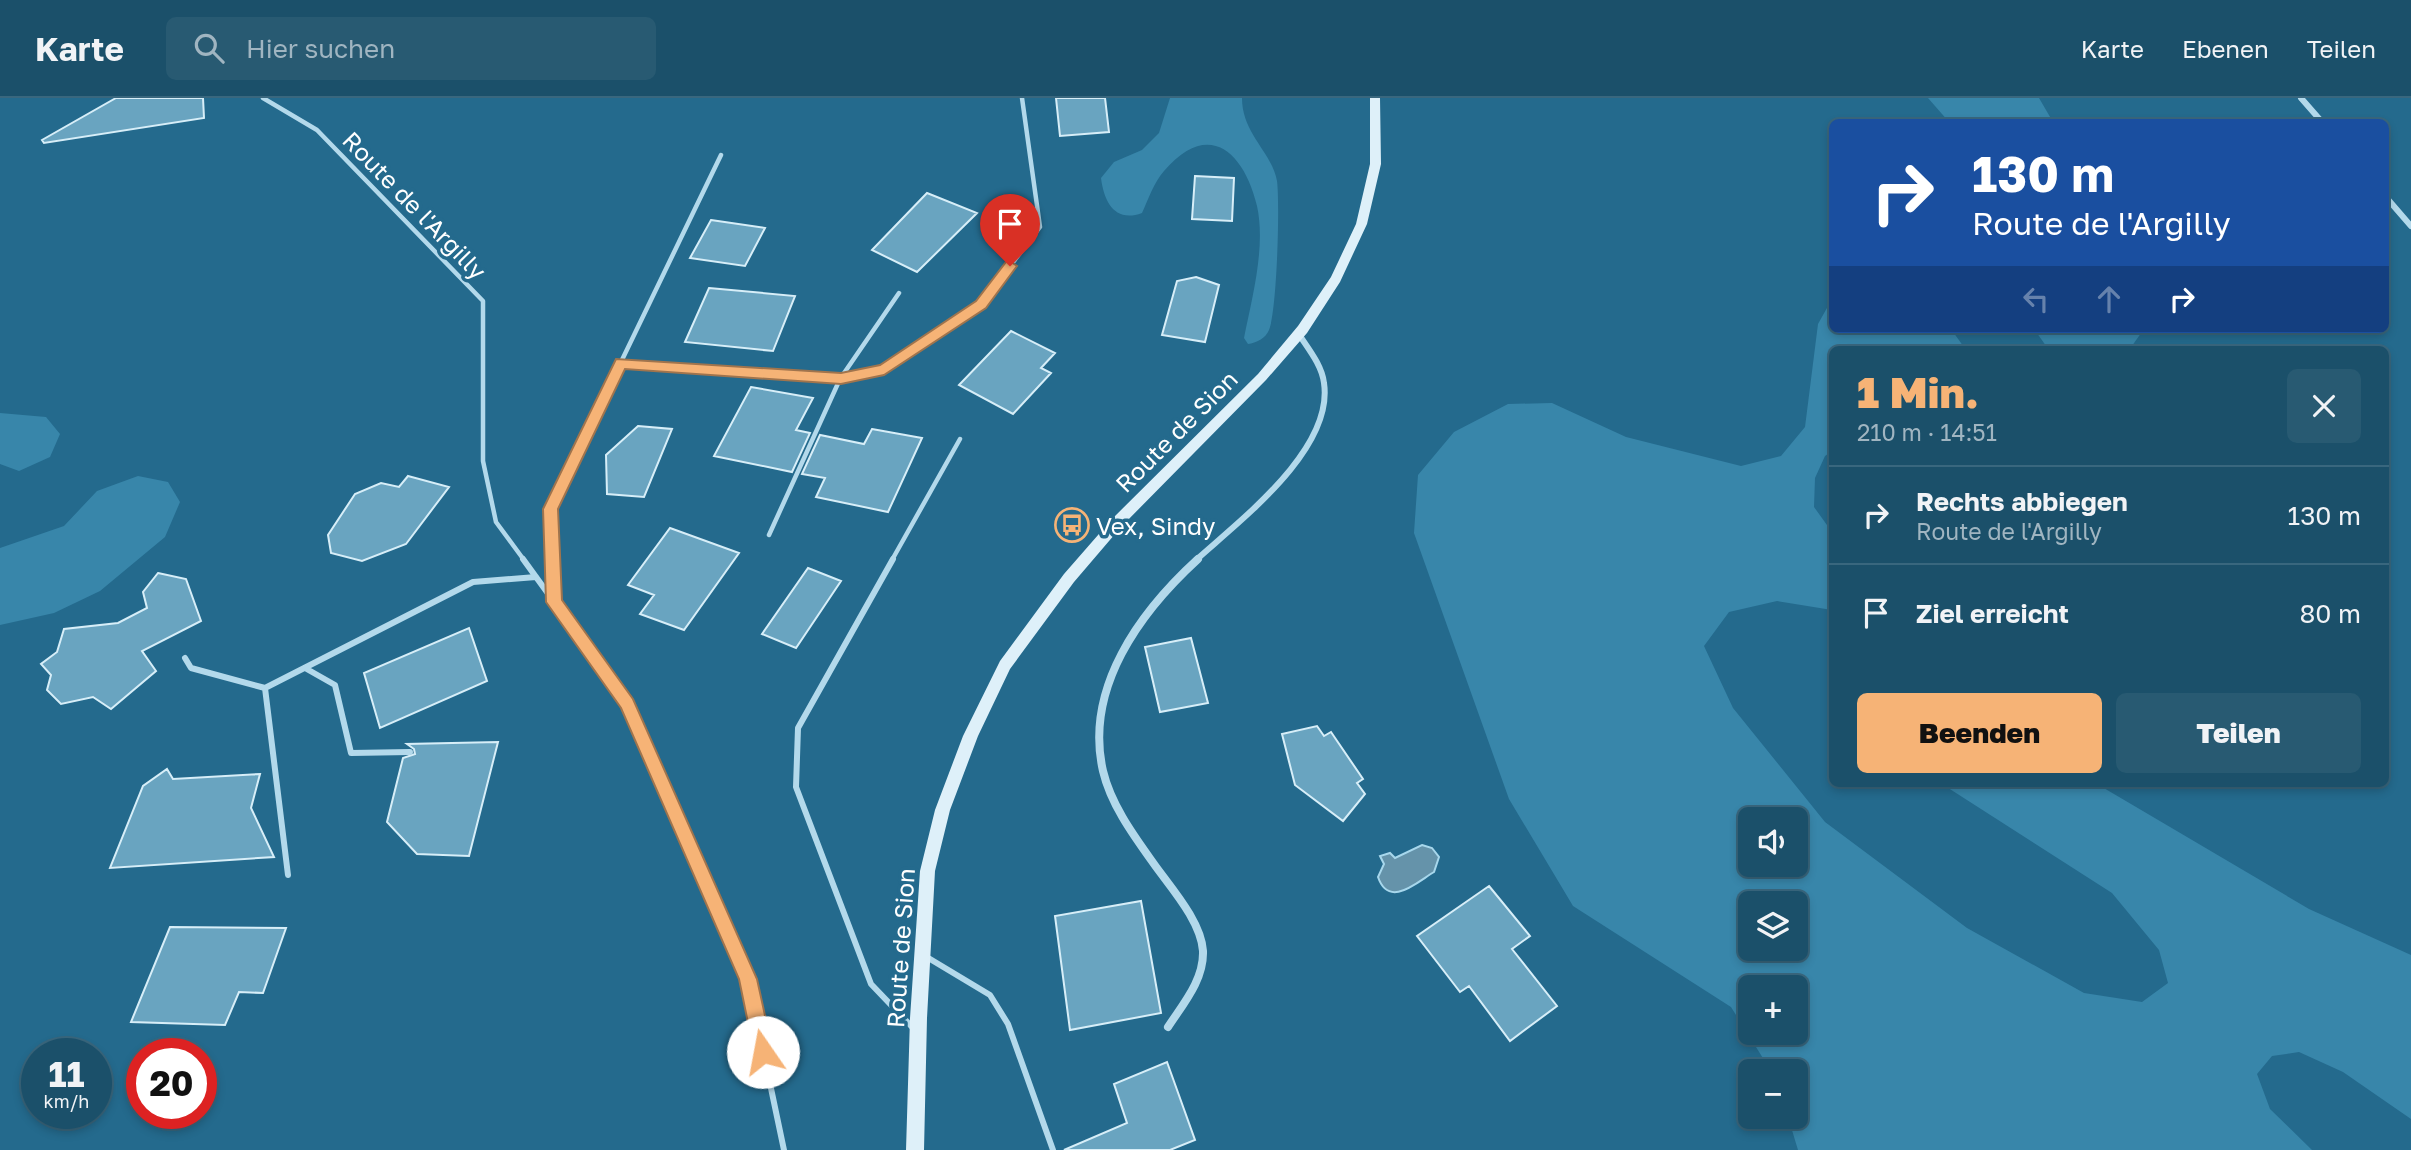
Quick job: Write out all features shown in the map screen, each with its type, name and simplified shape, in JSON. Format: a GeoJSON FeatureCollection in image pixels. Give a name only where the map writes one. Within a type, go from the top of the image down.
{"type":"FeatureCollection","features":[{"type":"Feature","properties":{"kind":"main road","name":"Route de Sion"},"geometry":{"type":"LineString","coordinates":[[915,1150],[916,1031],[929,863],[948,790],[970,734],[1007,662],[1058,590],[1128,510],[1212,430],[1300,336],[1320,309],[1361,223],[1370,190],[1377,144],[1375,98]]}},
{"type":"Feature","properties":{"kind":"street"},"geometry":{"type":"LineString","coordinates":[[2301,98],[2319,119]]}},
{"type":"Feature","properties":{"kind":"street"},"geometry":{"type":"LineString","coordinates":[[2389,201],[2411,226]]}},
{"type":"Feature","properties":{"kind":"street"},"geometry":{"type":"LineString","coordinates":[[1168,1027],[1195,987],[1203,951],[1195,926],[1132,835],[1109,791],[1101,767],[1100,712],[1126,644],[1156,600],[1262,501],[1308,442],[1321,415],[1326,390],[1323,373],[1300,336]]}},
{"type":"Feature","properties":{"kind":"lane","name":"Route de l'Argilly"},"geometry":{"type":"LineString","coordinates":[[263,98],[317,130],[483,301],[483,461],[496,522],[628,704],[748,979],[784,1150]]}},
{"type":"Feature","properties":{"kind":"lane"},"geometry":{"type":"LineString","coordinates":[[621,363],[841,379],[884,369],[981,304],[1040,227],[1022,98]]}},
{"type":"Feature","properties":{"kind":"lane"},"geometry":{"type":"LineString","coordinates":[[554,602],[550,509],[721,155]]}},
{"type":"Feature","properties":{"kind":"lane"},"geometry":{"type":"LineString","coordinates":[[769,535],[841,379],[898,293]]}},
{"type":"Feature","properties":{"kind":"lane"},"geometry":{"type":"LineString","coordinates":[[916,1031],[871,984],[796,787],[798,728],[960,439]]}},
{"type":"Feature","properties":{"kind":"lane"},"geometry":{"type":"LineString","coordinates":[[184,658],[191,668],[265,688],[473,582],[536,577]]}},
{"type":"Feature","properties":{"kind":"lane"},"geometry":{"type":"LineString","coordinates":[[305,668],[335,685],[351,753],[410,752]]}},
{"type":"Feature","properties":{"kind":"lane"},"geometry":{"type":"LineString","coordinates":[[265,688],[288,875]]}},
{"type":"Feature","properties":{"kind":"lane"},"geometry":{"type":"LineString","coordinates":[[922,954],[990,995],[1007,1024],[1053,1150]]}},
{"type":"Feature","properties":{"kind":"shaded area"},"geometry":{"type":"Polygon","coordinates":[[[1170,98],[1242,98],[1247,122],[1274,171],[1278,211],[1274,302],[1268,333],[1254,343],[1248,344],[1244,338],[1257,272],[1259,222],[1251,187],[1233,157],[1222,148],[1209,145],[1195,147],[1180,155],[1160,175],[1142,213],[1118,213],[1105,195],[1101,178],[1114,162],[1142,150],[1159,133],[1170,98]]]}},
{"type":"Feature","properties":{"kind":"shaded area"},"geometry":{"type":"Polygon","coordinates":[[[1928,98],[2039,98],[2051,119],[1946,119],[1928,98]]]}},
{"type":"Feature","properties":{"kind":"shaded area"},"geometry":{"type":"Polygon","coordinates":[[[1829,304],[1829,333],[1954,333],[1963,346],[1829,346],[1829,453],[1815,478],[1814,507],[1829,528],[1829,610],[1777,601],[1729,612],[1704,646],[1733,708],[1825,822],[1967,928],[2084,993],[2142,1002],[2168,983],[2159,950],[2112,893],[1947,787],[2102,787],[2309,909],[2411,955],[2411,1119],[2343,1072],[2299,1052],[2272,1056],[2257,1074],[2270,1109],[2312,1150],[1798,1150],[1792,1129],[1808,1129],[1808,1059],[1764,1059],[1755,1045],[1808,1045],[1808,975],[1738,975],[1738,1018],[1731,1007],[1573,906],[1509,799],[1414,533],[1418,475],[1454,432],[1508,404],[1552,403],[1626,437],[1741,466],[1781,456],[1805,427],[1818,324],[1829,304]]]}},
{"type":"Feature","properties":{"kind":"shaded area"},"geometry":{"type":"Polygon","coordinates":[[[2037,333],[2141,333],[2132,346],[2046,346],[2037,333]]]}},
{"type":"Feature","properties":{"kind":"shaded area"},"geometry":{"type":"Polygon","coordinates":[[[0,413],[46,417],[60,434],[50,457],[19,471],[0,464],[0,413]]]}},
{"type":"Feature","properties":{"kind":"shaded area"},"geometry":{"type":"Polygon","coordinates":[[[138,476],[168,482],[180,502],[165,537],[100,591],[54,613],[0,625],[0,548],[64,526],[97,491],[138,476]]]}},
{"type":"Feature","properties":{"kind":"shaded area"},"geometry":{"type":"Polygon","coordinates":[[[1422,845],[1432,848],[1439,857],[1434,872],[1404,890],[1389,891],[1378,877],[1384,864],[1380,856],[1390,853],[1395,858],[1422,845]]]}},
{"type":"Feature","properties":{"kind":"building"},"geometry":{"type":"Polygon","coordinates":[[[116,98],[203,98],[204,118],[44,143],[42,140],[116,98]]]}},
{"type":"Feature","properties":{"kind":"building"},"geometry":{"type":"Polygon","coordinates":[[[1056,98],[1105,98],[1109,132],[1060,136],[1056,98]]]}},
{"type":"Feature","properties":{"kind":"building"},"geometry":{"type":"Polygon","coordinates":[[[1195,176],[1234,178],[1232,221],[1192,219],[1195,176]]]}},
{"type":"Feature","properties":{"kind":"building"},"geometry":{"type":"Polygon","coordinates":[[[927,193],[977,213],[917,272],[872,250],[927,193]]]}},
{"type":"Feature","properties":{"kind":"building"},"geometry":{"type":"Polygon","coordinates":[[[711,220],[765,228],[745,266],[690,258],[711,220]]]}},
{"type":"Feature","properties":{"kind":"building"},"geometry":{"type":"Polygon","coordinates":[[[1196,277],[1219,285],[1205,342],[1162,335],[1177,281],[1196,277]]]}},
{"type":"Feature","properties":{"kind":"building"},"geometry":{"type":"Polygon","coordinates":[[[709,288],[795,296],[773,351],[685,342],[709,288]]]}},
{"type":"Feature","properties":{"kind":"building"},"geometry":{"type":"Polygon","coordinates":[[[1011,331],[1055,353],[1041,368],[1051,373],[1013,414],[959,385],[1011,331]]]}},
{"type":"Feature","properties":{"kind":"building"},"geometry":{"type":"Polygon","coordinates":[[[751,387],[813,398],[796,430],[810,433],[792,472],[714,456],[751,387]]]}},
{"type":"Feature","properties":{"kind":"building"},"geometry":{"type":"Polygon","coordinates":[[[638,426],[672,429],[644,497],[607,494],[606,455],[638,426]]]}},
{"type":"Feature","properties":{"kind":"building"},"geometry":{"type":"Polygon","coordinates":[[[872,429],[922,438],[888,512],[816,497],[825,478],[802,474],[820,435],[864,444],[872,429]]]}},
{"type":"Feature","properties":{"kind":"building"},"geometry":{"type":"Polygon","coordinates":[[[408,476],[449,487],[406,544],[362,561],[331,553],[328,535],[355,494],[381,483],[399,487],[408,476]]]}},
{"type":"Feature","properties":{"kind":"building"},"geometry":{"type":"Polygon","coordinates":[[[670,528],[739,553],[684,630],[640,614],[654,595],[628,585],[670,528]]]}},
{"type":"Feature","properties":{"kind":"building"},"geometry":{"type":"Polygon","coordinates":[[[808,568],[841,581],[796,648],[762,634],[808,568]]]}},
{"type":"Feature","properties":{"kind":"building"},"geometry":{"type":"Polygon","coordinates":[[[158,573],[186,579],[201,621],[142,651],[156,671],[111,709],[93,697],[61,704],[47,690],[51,675],[41,664],[57,652],[64,629],[118,623],[147,608],[143,592],[158,573]]]}},
{"type":"Feature","properties":{"kind":"building"},"geometry":{"type":"Polygon","coordinates":[[[469,628],[487,681],[380,728],[364,673],[469,628]]]}},
{"type":"Feature","properties":{"kind":"building"},"geometry":{"type":"Polygon","coordinates":[[[1191,638],[1208,703],[1160,712],[1145,647],[1191,638]]]}},
{"type":"Feature","properties":{"kind":"building"},"geometry":{"type":"Polygon","coordinates":[[[1317,726],[1324,736],[1331,732],[1363,779],[1357,783],[1365,794],[1343,821],[1295,785],[1282,734],[1317,726]]]}},
{"type":"Feature","properties":{"kind":"building"},"geometry":{"type":"Polygon","coordinates":[[[498,742],[469,856],[417,854],[387,822],[403,758],[415,754],[414,749],[407,744],[498,742]]]}},
{"type":"Feature","properties":{"kind":"building"},"geometry":{"type":"Polygon","coordinates":[[[167,769],[173,779],[260,774],[251,808],[274,857],[110,868],[143,786],[167,769]]]}},
{"type":"Feature","properties":{"kind":"building"},"geometry":{"type":"Polygon","coordinates":[[[1489,886],[1530,936],[1512,949],[1557,1006],[1510,1041],[1469,986],[1460,992],[1417,936],[1489,886]]]}},
{"type":"Feature","properties":{"kind":"building"},"geometry":{"type":"Polygon","coordinates":[[[1141,901],[1161,1013],[1070,1030],[1055,916],[1141,901]]]}},
{"type":"Feature","properties":{"kind":"building"},"geometry":{"type":"Polygon","coordinates":[[[170,927],[286,928],[263,993],[239,992],[225,1025],[131,1022],[170,927]]]}},
{"type":"Feature","properties":{"kind":"building"},"geometry":{"type":"Polygon","coordinates":[[[1167,1062],[1195,1140],[1170,1150],[1064,1150],[1127,1123],[1114,1084],[1167,1062]]]}},
{"type":"Feature","properties":{"kind":"place","name":"Vex, Sindy"},"geometry":{"type":"Point","coordinates":[1072,525]}},
{"type":"Feature","properties":{"kind":"route"},"geometry":{"type":"LineString","coordinates":[[763,1052],[748,979],[628,704],[554,602],[550,509],[621,363],[841,379],[884,369],[981,304],[1010,266]]}}]}
